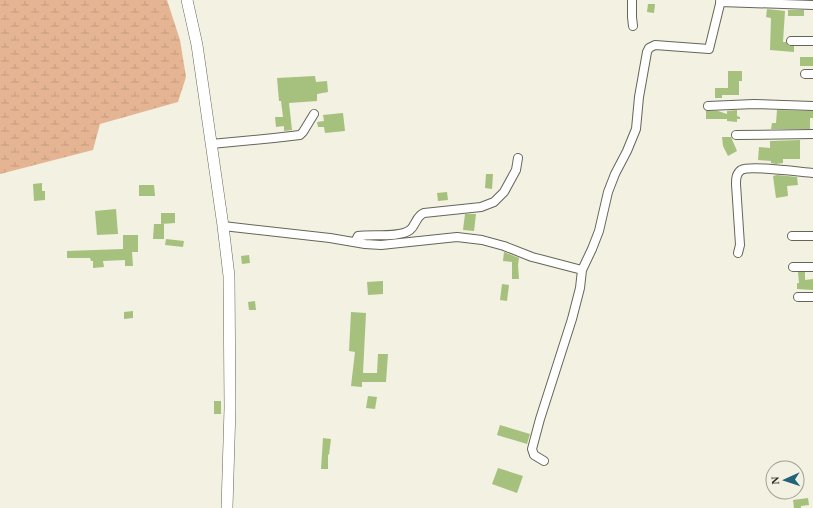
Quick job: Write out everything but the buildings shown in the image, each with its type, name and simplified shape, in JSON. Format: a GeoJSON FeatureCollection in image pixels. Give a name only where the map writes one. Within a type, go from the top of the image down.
{"type":"FeatureCollection","features":[{"type":"Feature","properties":{"kind":"street"},"geometry":{"type":"LineString","coordinates":[[187,0],[197,45],[229,276],[230,408],[227,508]]}},
{"type":"Feature","properties":{"kind":"street"},"geometry":{"type":"LineString","coordinates":[[632,0],[633,26]]}},
{"type":"Feature","properties":{"kind":"street"},"geometry":{"type":"LineString","coordinates":[[544,461],[534,455],[532,449],[572,319],[580,288],[582,270],[599,231],[603,209],[615,174],[636,129],[640,91],[649,48],[655,45],[709,49],[720,1],[813,5]]}},
{"type":"Feature","properties":{"kind":"street"},"geometry":{"type":"LineString","coordinates":[[791,41],[813,41]]}},
{"type":"Feature","properties":{"kind":"street"},"geometry":{"type":"LineString","coordinates":[[708,106],[754,104],[813,106]]}},
{"type":"Feature","properties":{"kind":"street"},"geometry":{"type":"LineString","coordinates":[[211,144],[300,135],[314,114]]}},
{"type":"Feature","properties":{"kind":"street"},"geometry":{"type":"LineString","coordinates":[[736,135],[813,134]]}},
{"type":"Feature","properties":{"kind":"street"},"geometry":{"type":"LineString","coordinates":[[355,242],[358,236],[398,234],[407,231],[414,226],[421,214],[424,213],[481,207],[494,202],[504,192],[516,170],[518,158]]}},
{"type":"Feature","properties":{"kind":"street"},"geometry":{"type":"LineString","coordinates":[[738,253],[740,245],[736,184],[737,176],[740,172],[752,167],[813,173]]}},
{"type":"Feature","properties":{"kind":"street"},"geometry":{"type":"LineString","coordinates":[[223,226],[381,245],[457,237],[482,240],[504,246],[532,257],[582,270]]}},
{"type":"Feature","properties":{"kind":"street"},"geometry":{"type":"LineString","coordinates":[[792,236],[813,236]]}},
{"type":"Feature","properties":{"kind":"street"},"geometry":{"type":"LineString","coordinates":[[793,266],[813,267]]}},
{"type":"Feature","properties":{"kind":"street"},"geometry":{"type":"LineString","coordinates":[[798,297],[813,297]]}},
{"type":"Feature","properties":{"kind":"green space"},"geometry":{"type":"Polygon","coordinates":[[[0,0],[167,0],[180,40],[186,77],[178,102],[100,124],[93,150],[0,174],[0,0]]]}}]}
